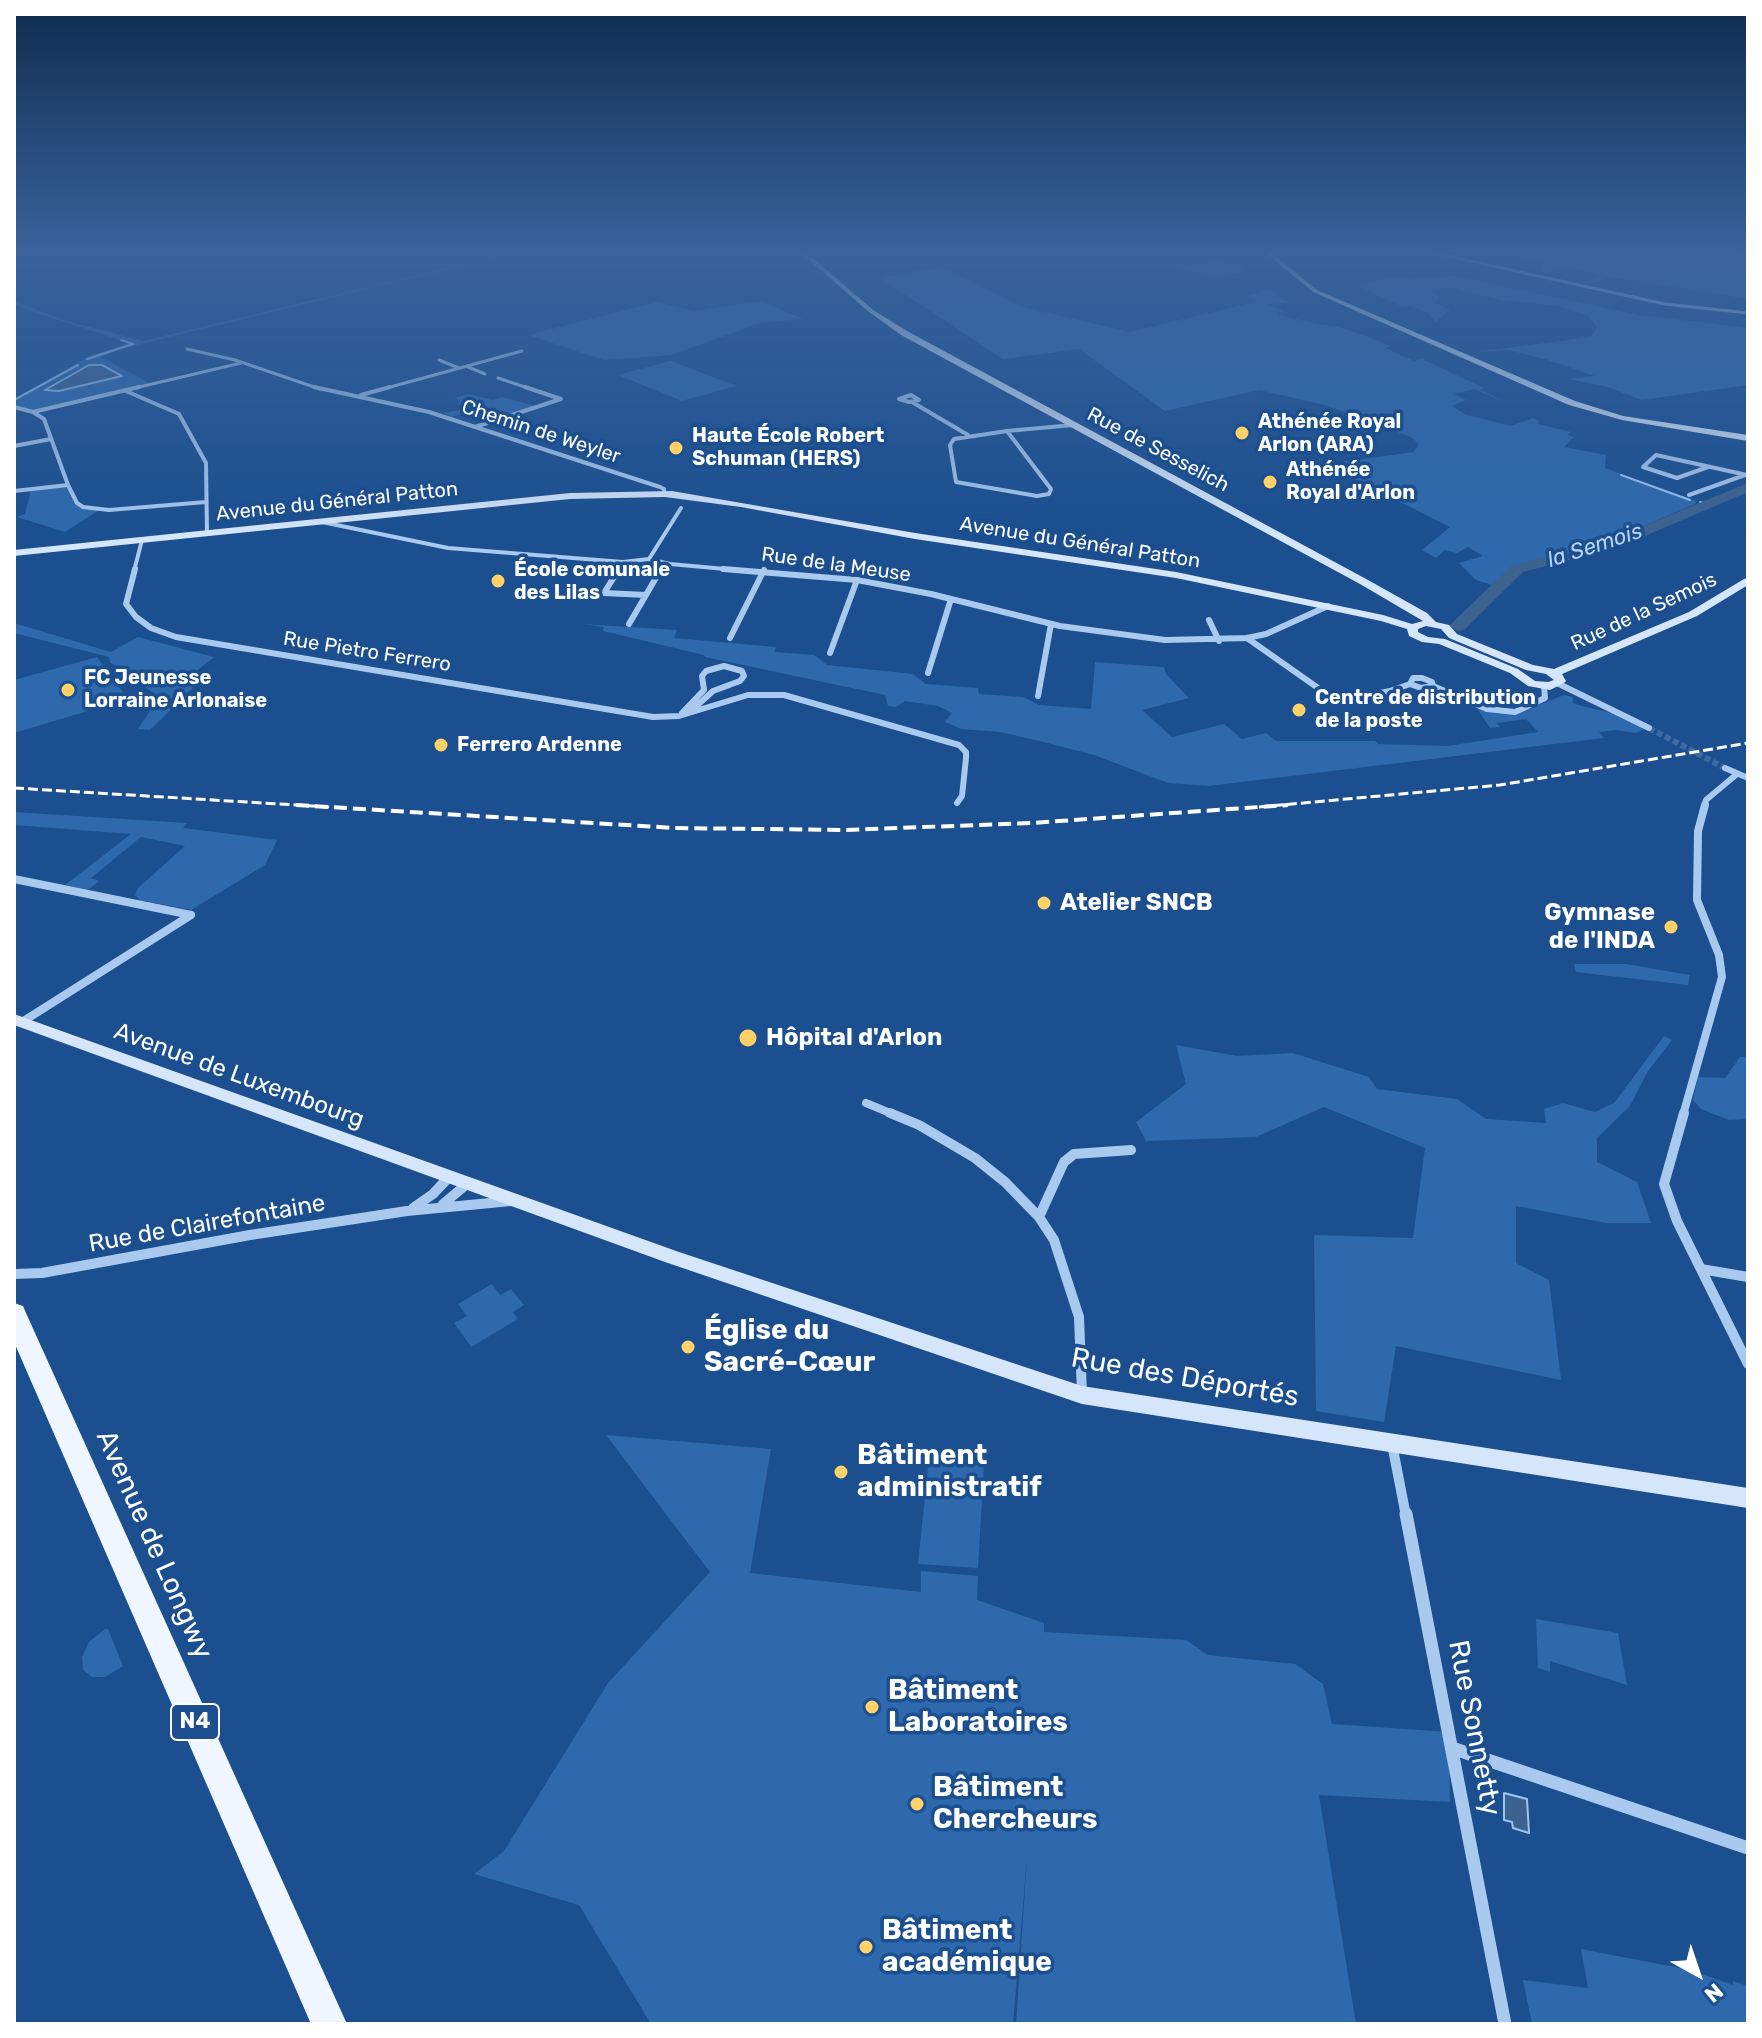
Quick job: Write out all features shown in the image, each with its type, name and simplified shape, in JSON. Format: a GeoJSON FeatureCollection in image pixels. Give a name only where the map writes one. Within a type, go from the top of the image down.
{"type":"FeatureCollection","features":[{"type":"Feature","properties":{"kind":"main road","name":"Rue de Sesselich"},"geometry":{"type":"LineString","coordinates":[[924,344],[1372,586],[1423,615],[1432,624],[1445,627],[1447,639]]}},
{"type":"Feature","properties":{"kind":"main road"},"geometry":{"type":"LineString","coordinates":[[1437,344],[1572,403],[1622,418],[1748,438]]}},
{"type":"Feature","properties":{"kind":"main road","name":"Avenue du Général Patton"},"geometry":{"type":"LineString","coordinates":[[14,553],[321,521],[349,524],[584,495],[657,491],[915,536],[1142,569],[1311,608],[1328,606],[1412,627]]}},
{"type":"Feature","properties":{"kind":"main road","name":"Rue de la Semois"},"geometry":{"type":"LineString","coordinates":[[1544,686],[1693,614],[1748,581]]}},
{"type":"Feature","properties":{"kind":"main road"},"geometry":{"type":"LineString","coordinates":[[1432,624],[1412,627],[1413,634],[1419,638],[1447,639],[1524,671],[1557,678]]}},
{"type":"Feature","properties":{"kind":"main road"},"geometry":{"type":"LineString","coordinates":[[1524,671],[1527,682],[1544,686]]}},
{"type":"Feature","properties":{"kind":"main road","name":"Avenue de Luxembourg"},"geometry":{"type":"LineString","coordinates":[[18,1021],[449,1177]]}},
{"type":"Feature","properties":{"kind":"main road","name":"Rue des Déportés"},"geometry":{"type":"LineString","coordinates":[[449,1177],[750,1284],[1082,1395],[1748,1498]]}},
{"type":"Feature","properties":{"kind":"main road","name":"Avenue de Longwy"},"geometry":{"type":"LineString","coordinates":[[14,1313],[329,2024]]}},
{"type":"Feature","properties":{"kind":"street","name":"Chemin de Weyler"},"geometry":{"type":"LineString","coordinates":[[187,349],[242,362],[297,382],[429,412],[657,491]]}},
{"type":"Feature","properties":{"kind":"street"},"geometry":{"type":"LineString","coordinates":[[356,396],[522,351]]}},
{"type":"Feature","properties":{"kind":"street"},"geometry":{"type":"LineString","coordinates":[[439,360],[460,369]]}},
{"type":"Feature","properties":{"kind":"street"},"geometry":{"type":"LineString","coordinates":[[33,412],[242,362]]}},
{"type":"Feature","properties":{"kind":"street"},"geometry":{"type":"LineString","coordinates":[[467,367],[485,374]]}},
{"type":"Feature","properties":{"kind":"street"},"geometry":{"type":"LineString","coordinates":[[474,427],[561,399],[498,378]]}},
{"type":"Feature","properties":{"kind":"street"},"geometry":{"type":"LineString","coordinates":[[125,390],[179,414],[206,463],[207,533]]}},
{"type":"Feature","properties":{"kind":"street"},"geometry":{"type":"LineString","coordinates":[[912,402],[968,436]]}},
{"type":"Feature","properties":{"kind":"street"},"geometry":{"type":"LineString","coordinates":[[14,407],[33,412],[44,419],[77,503],[92,510],[206,502]]}},
{"type":"Feature","properties":{"kind":"street"},"geometry":{"type":"LineString","coordinates":[[1007,431],[1051,489],[1049,494],[1037,496],[958,483],[950,445],[954,439],[1007,431],[1073,425]]}},
{"type":"Feature","properties":{"kind":"street"},"geometry":{"type":"LineString","coordinates":[[14,446],[51,439]]}},
{"type":"Feature","properties":{"kind":"street"},"geometry":{"type":"LineString","coordinates":[[1708,467],[1673,477],[1643,467],[1656,455],[1747,474]]}},
{"type":"Feature","properties":{"kind":"street"},"geometry":{"type":"LineString","coordinates":[[1689,495],[1747,474]]}},
{"type":"Feature","properties":{"kind":"street"},"geometry":{"type":"LineString","coordinates":[[14,491],[68,485]]}},
{"type":"Feature","properties":{"kind":"street"},"geometry":{"type":"LineString","coordinates":[[649,559],[681,508]]}},
{"type":"Feature","properties":{"kind":"street","name":"Rue de la Meuse"},"geometry":{"type":"LineString","coordinates":[[349,524],[448,548],[623,562],[649,559],[664,563],[857,580],[1051,624],[1138,638],[1219,641],[1247,638],[1266,634],[1311,608]]}},
{"type":"Feature","properties":{"kind":"street","name":"Rue Pietro Ferrero"},"geometry":{"type":"LineString","coordinates":[[142,540],[126,604],[143,623],[176,637],[653,717],[679,716],[748,695],[784,695],[949,741],[966,752],[962,796],[957,803]]}},
{"type":"Feature","properties":{"kind":"street"},"geometry":{"type":"LineString","coordinates":[[623,562],[604,593],[646,595]]}},
{"type":"Feature","properties":{"kind":"street"},"geometry":{"type":"LineString","coordinates":[[629,624],[664,563]]}},
{"type":"Feature","properties":{"kind":"street"},"geometry":{"type":"LineString","coordinates":[[730,638],[764,570]]}},
{"type":"Feature","properties":{"kind":"street"},"geometry":{"type":"LineString","coordinates":[[830,653],[857,580]]}},
{"type":"Feature","properties":{"kind":"street"},"geometry":{"type":"LineString","coordinates":[[928,673],[951,599]]}},
{"type":"Feature","properties":{"kind":"street"},"geometry":{"type":"LineString","coordinates":[[1209,620],[1219,641]]}},
{"type":"Feature","properties":{"kind":"street"},"geometry":{"type":"LineString","coordinates":[[1038,696],[1051,624]]}},
{"type":"Feature","properties":{"kind":"street"},"geometry":{"type":"LineString","coordinates":[[1247,638],[1338,702],[1362,700],[1414,685],[1433,686],[1502,712],[1525,709],[1545,698],[1544,686]]}},
{"type":"Feature","properties":{"kind":"street","name":"Rue Pietro Ferrero"},"geometry":{"type":"LineString","coordinates":[[679,716],[701,694],[705,685],[702,676],[706,671],[729,666],[744,673],[740,681],[713,691],[691,712]]}},
{"type":"Feature","properties":{"kind":"street"},"geometry":{"type":"LineString","coordinates":[[1557,678],[1649,728]]}},
{"type":"Feature","properties":{"kind":"street"},"geometry":{"type":"LineString","coordinates":[[1725,768],[1748,778]]}},
{"type":"Feature","properties":{"kind":"street"},"geometry":{"type":"LineString","coordinates":[[1737,774],[1706,800],[1699,821],[1697,900],[1719,955],[1722,977],[1664,1184],[1677,1221],[1748,1364]]}},
{"type":"Feature","properties":{"kind":"street"},"geometry":{"type":"LineString","coordinates":[[14,879],[191,915],[18,1021]]}},
{"type":"Feature","properties":{"kind":"street"},"geometry":{"type":"LineString","coordinates":[[866,1103],[919,1125],[975,1158],[1005,1182],[1039,1217],[1054,1240],[1079,1317],[1082,1395]]}},
{"type":"Feature","properties":{"kind":"street"},"geometry":{"type":"LineString","coordinates":[[1039,1217],[1064,1162],[1074,1154],[1131,1150]]}},
{"type":"Feature","properties":{"kind":"street","name":"Rue de Clairefontaine"},"geometry":{"type":"LineString","coordinates":[[407,1211],[433,1194],[449,1177]]}},
{"type":"Feature","properties":{"kind":"street"},"geometry":{"type":"LineString","coordinates":[[435,1208],[451,1200],[467,1184]]}},
{"type":"Feature","properties":{"kind":"street","name":"Rue de Clairefontaine"},"geometry":{"type":"LineString","coordinates":[[14,1274],[42,1273],[250,1235],[407,1211],[515,1201]]}},
{"type":"Feature","properties":{"kind":"street"},"geometry":{"type":"LineString","coordinates":[[1701,1269],[1748,1277]]}},
{"type":"Feature","properties":{"kind":"street","name":"Rue Sonnetty"},"geometry":{"type":"LineString","coordinates":[[1392,1443],[1505,2024]]}},
{"type":"Feature","properties":{"kind":"street"},"geometry":{"type":"LineString","coordinates":[[1452,1748],[1748,1848]]}},
{"type":"Feature","properties":{"kind":"shaded area"},"geometry":{"type":"Polygon","coordinates":[[[126,344],[140,344],[101,357],[151,384],[33,412],[14,407],[14,399],[90,356],[126,344]]]}},
{"type":"Feature","properties":{"kind":"shaded area"},"geometry":{"type":"Polygon","coordinates":[[[556,344],[701,344],[671,355],[604,360],[556,344]]]}},
{"type":"Feature","properties":{"kind":"shaded area"},"geometry":{"type":"Polygon","coordinates":[[[980,344],[1386,344],[1390,346],[1385,348],[1414,361],[1422,359],[1484,388],[1480,390],[1508,403],[1474,389],[1454,394],[1466,400],[1451,406],[1467,415],[1511,426],[1533,418],[1539,421],[1538,424],[1571,432],[1567,435],[1574,437],[1564,447],[1606,455],[1605,468],[1696,501],[1613,539],[1518,567],[1506,572],[1492,585],[1476,580],[1459,563],[1483,556],[1468,547],[1457,553],[1445,550],[1436,558],[1422,550],[1450,527],[1333,468],[1310,471],[1305,467],[1414,452],[1419,444],[1411,437],[1325,405],[1259,390],[1165,411],[1079,349],[1003,359],[980,344]]]}},
{"type":"Feature","properties":{"kind":"shaded area"},"geometry":{"type":"Polygon","coordinates":[[[1537,344],[1748,344],[1748,385],[1642,400],[1608,387],[1569,379],[1595,376],[1545,359],[1508,350],[1476,352],[1537,344]]]}},
{"type":"Feature","properties":{"kind":"shaded area"},"geometry":{"type":"Polygon","coordinates":[[[670,361],[736,386],[682,401],[618,375],[670,361]]]}},
{"type":"Feature","properties":{"kind":"shaded area"},"geometry":{"type":"Polygon","coordinates":[[[89,365],[102,365],[122,376],[59,391],[45,390],[89,365]]]}},
{"type":"Feature","properties":{"kind":"shaded area"},"geometry":{"type":"Polygon","coordinates":[[[468,394],[493,400],[502,397],[535,406],[506,416],[483,407],[451,417],[444,413],[470,408],[459,405],[460,401],[455,398],[468,394]]]}},
{"type":"Feature","properties":{"kind":"shaded area"},"geometry":{"type":"Polygon","coordinates":[[[68,485],[77,503],[99,510],[65,532],[17,517],[25,514],[31,489],[68,485]]]}},
{"type":"Feature","properties":{"kind":"shaded area"},"geometry":{"type":"Polygon","coordinates":[[[14,623],[111,652],[138,637],[214,657],[193,674],[199,675],[212,669],[150,730],[138,729],[159,697],[110,662],[109,657],[14,633],[14,623]]]}},
{"type":"Feature","properties":{"kind":"shaded area"},"geometry":{"type":"Polygon","coordinates":[[[582,624],[677,630],[674,638],[776,647],[775,652],[814,655],[827,665],[913,674],[926,684],[978,688],[979,694],[1023,697],[1039,705],[1091,709],[1095,662],[1164,667],[1166,674],[1189,698],[1142,710],[1172,737],[1224,724],[1242,739],[1266,733],[1276,741],[1375,741],[1378,744],[1447,746],[1538,732],[1526,719],[1497,723],[1500,727],[1490,728],[1476,707],[1494,713],[1516,714],[1564,695],[1573,697],[1573,703],[1619,715],[1645,729],[1635,733],[1616,730],[1599,732],[1604,738],[1209,786],[1168,783],[1094,755],[1000,732],[961,729],[945,722],[952,713],[938,706],[905,701],[896,707],[888,706],[885,695],[705,657],[603,631],[604,627],[582,624]]]}},
{"type":"Feature","properties":{"kind":"shaded area","name":"FC Jeunesse Lorraine Arlonaise"},"geometry":{"type":"Polygon","coordinates":[[[97,657],[128,699],[14,733],[14,680],[97,657]]]}},
{"type":"Feature","properties":{"kind":"shaded area"},"geometry":{"type":"Polygon","coordinates":[[[14,812],[187,823],[183,828],[277,840],[265,865],[191,910],[140,900],[135,895],[138,888],[185,846],[141,837],[91,878],[99,881],[88,890],[65,885],[131,834],[14,825],[14,812]]]}},
{"type":"Feature","properties":{"kind":"shaded area"},"geometry":{"type":"Polygon","coordinates":[[[1574,964],[1626,964],[1690,975],[1688,985],[1576,972],[1574,964]]]}},
{"type":"Feature","properties":{"kind":"shaded area"},"geometry":{"type":"Polygon","coordinates":[[[1664,1036],[1672,1040],[1648,1071],[1630,1106],[1597,1138],[1597,1162],[1637,1182],[1651,1223],[1606,1223],[1516,1206],[1516,1263],[1549,1280],[1561,1380],[1396,1346],[1384,1422],[1316,1411],[1314,1235],[1413,1238],[1425,1148],[1324,1107],[1256,1137],[1146,1141],[1136,1122],[1186,1084],[1176,1045],[1237,1056],[1293,1053],[1369,1077],[1377,1089],[1457,1099],[1486,1119],[1546,1123],[1544,1109],[1563,1103],[1595,1112],[1614,1103],[1664,1036]]]}},
{"type":"Feature","properties":{"kind":"shaded area"},"geometry":{"type":"Polygon","coordinates":[[[1740,1057],[1748,1057],[1748,1119],[1729,1120],[1701,1109],[1693,1100],[1698,1077],[1725,1078],[1740,1057]]]}},
{"type":"Feature","properties":{"kind":"shaded area"},"geometry":{"type":"Polygon","coordinates":[[[492,1284],[500,1295],[511,1289],[524,1305],[513,1312],[518,1319],[471,1347],[454,1323],[467,1316],[458,1304],[492,1284]]]}},
{"type":"Feature","properties":{"kind":"shaded area"},"geometry":{"type":"Polygon","coordinates":[[[606,1435],[771,1449],[750,1573],[921,1592],[921,1571],[978,1576],[977,1600],[1044,1623],[1044,1632],[1186,1640],[1208,1655],[1295,1664],[1323,1684],[1332,1724],[1449,1732],[1450,1802],[1319,1795],[1356,2024],[1016,2024],[1027,1858],[1013,2024],[651,2024],[579,1905],[474,1874],[504,1851],[608,1683],[710,1572],[606,1435]]]}},
{"type":"Feature","properties":{"kind":"shaded area"},"geometry":{"type":"Polygon","coordinates":[[[929,1458],[984,1465],[978,1568],[918,1564],[929,1458]]]}},
{"type":"Feature","properties":{"kind":"shaded area"},"geometry":{"type":"Polygon","coordinates":[[[1536,1619],[1618,1633],[1627,1685],[1550,1661],[1550,1672],[1538,1668],[1536,1619]]]}},
{"type":"Feature","properties":{"kind":"shaded area"},"geometry":{"type":"Polygon","coordinates":[[[108,1629],[123,1666],[105,1677],[92,1677],[83,1670],[82,1657],[89,1642],[108,1629]]]}},
{"type":"Feature","properties":{"kind":"shaded area"},"geometry":{"type":"Polygon","coordinates":[[[1504,1793],[1527,1799],[1529,1833],[1513,1828],[1512,1822],[1504,1820],[1504,1793]]]}},
{"type":"Feature","properties":{"kind":"shaded area"},"geometry":{"type":"Polygon","coordinates":[[[1581,1949],[1690,1970],[1733,1985],[1733,1981],[1748,1986],[1748,2024],[1532,2024],[1523,1980],[1588,1988],[1581,1949]]]}},
{"type":"Feature","properties":{"kind":"waterway"},"geometry":{"type":"LineString","coordinates":[[87,359],[133,344]]}},
{"type":"Feature","properties":{"kind":"waterway"},"geometry":{"type":"LineString","coordinates":[[14,400],[78,365]]}},
{"type":"Feature","properties":{"kind":"waterway"},"geometry":{"type":"LineString","coordinates":[[1621,475],[1690,500]]}},
{"type":"Feature","properties":{"kind":"waterway","name":"la Semois"},"geometry":{"type":"LineString","coordinates":[[1458,626],[1517,569],[1613,544],[1748,487]]}},
{"type":"Feature","properties":{"kind":"waterway","name":"la Semois"},"geometry":{"type":"LineString","coordinates":[[1700,502],[1708,504]]}},
{"type":"Feature","properties":{"kind":"tunnel"},"geometry":{"type":"LineString","coordinates":[[1649,728],[1725,768]]}},
{"type":"Feature","properties":{"kind":"railway"},"geometry":{"type":"LineString","coordinates":[[1259,807],[1500,785],[1748,743]]}},
{"type":"Feature","properties":{"kind":"railway"},"geometry":{"type":"LineString","coordinates":[[14,788],[322,807]]}},
{"type":"Feature","properties":{"kind":"railway"},"geometry":{"type":"LineString","coordinates":[[296,805],[322,807]]}},
{"type":"Feature","properties":{"kind":"railway"},"geometry":{"type":"LineString","coordinates":[[322,807],[675,828],[846,830],[1031,823],[1288,805]]}},
{"type":"Feature","properties":{"kind":"railway"},"geometry":{"type":"LineString","coordinates":[[322,807],[329,807]]}},
{"type":"Feature","properties":{"kind":"place","name":"Athénée Royal Arlon (ARA)"},"geometry":{"type":"Point","coordinates":[1242,433]}},
{"type":"Feature","properties":{"kind":"place","name":"Haute École Robert Schuman (HERS)"},"geometry":{"type":"Point","coordinates":[676,448]}},
{"type":"Feature","properties":{"kind":"place","name":"Athénée Royal d'Arlon"},"geometry":{"type":"Point","coordinates":[1270,482]}},
{"type":"Feature","properties":{"kind":"place","name":"École comunale des Lilas"},"geometry":{"type":"Point","coordinates":[498,581]}},
{"type":"Feature","properties":{"kind":"place","name":"FC Jeunesse Lorraine Arlonaise"},"geometry":{"type":"Point","coordinates":[68,690]}},
{"type":"Feature","properties":{"kind":"place","name":"Centre de distribution de la poste"},"geometry":{"type":"Point","coordinates":[1299,710]}},
{"type":"Feature","properties":{"kind":"place","name":"Ferrero Ardenne"},"geometry":{"type":"Point","coordinates":[441,745]}},
{"type":"Feature","properties":{"kind":"place","name":"Atelier SNCB"},"geometry":{"type":"Point","coordinates":[1044,903]}},
{"type":"Feature","properties":{"kind":"place","name":"Gymnase de l'INDA"},"geometry":{"type":"Point","coordinates":[1671,927]}},
{"type":"Feature","properties":{"kind":"place","name":"Hôpital d'Arlon"},"geometry":{"type":"Point","coordinates":[748,1038]}},
{"type":"Feature","properties":{"kind":"place","name":"Église du Sacré-Cœur"},"geometry":{"type":"Point","coordinates":[688,1347]}},
{"type":"Feature","properties":{"kind":"place","name":"Bâtiment administratif"},"geometry":{"type":"Point","coordinates":[841,1472]}},
{"type":"Feature","properties":{"kind":"place","name":"Bâtiment Laboratoires"},"geometry":{"type":"Point","coordinates":[872,1707]}},
{"type":"Feature","properties":{"kind":"place","name":"Bâtiment Chercheurs"},"geometry":{"type":"Point","coordinates":[917,1804]}},
{"type":"Feature","properties":{"kind":"place","name":"Bâtiment académique"},"geometry":{"type":"Point","coordinates":[866,1947]}}]}
